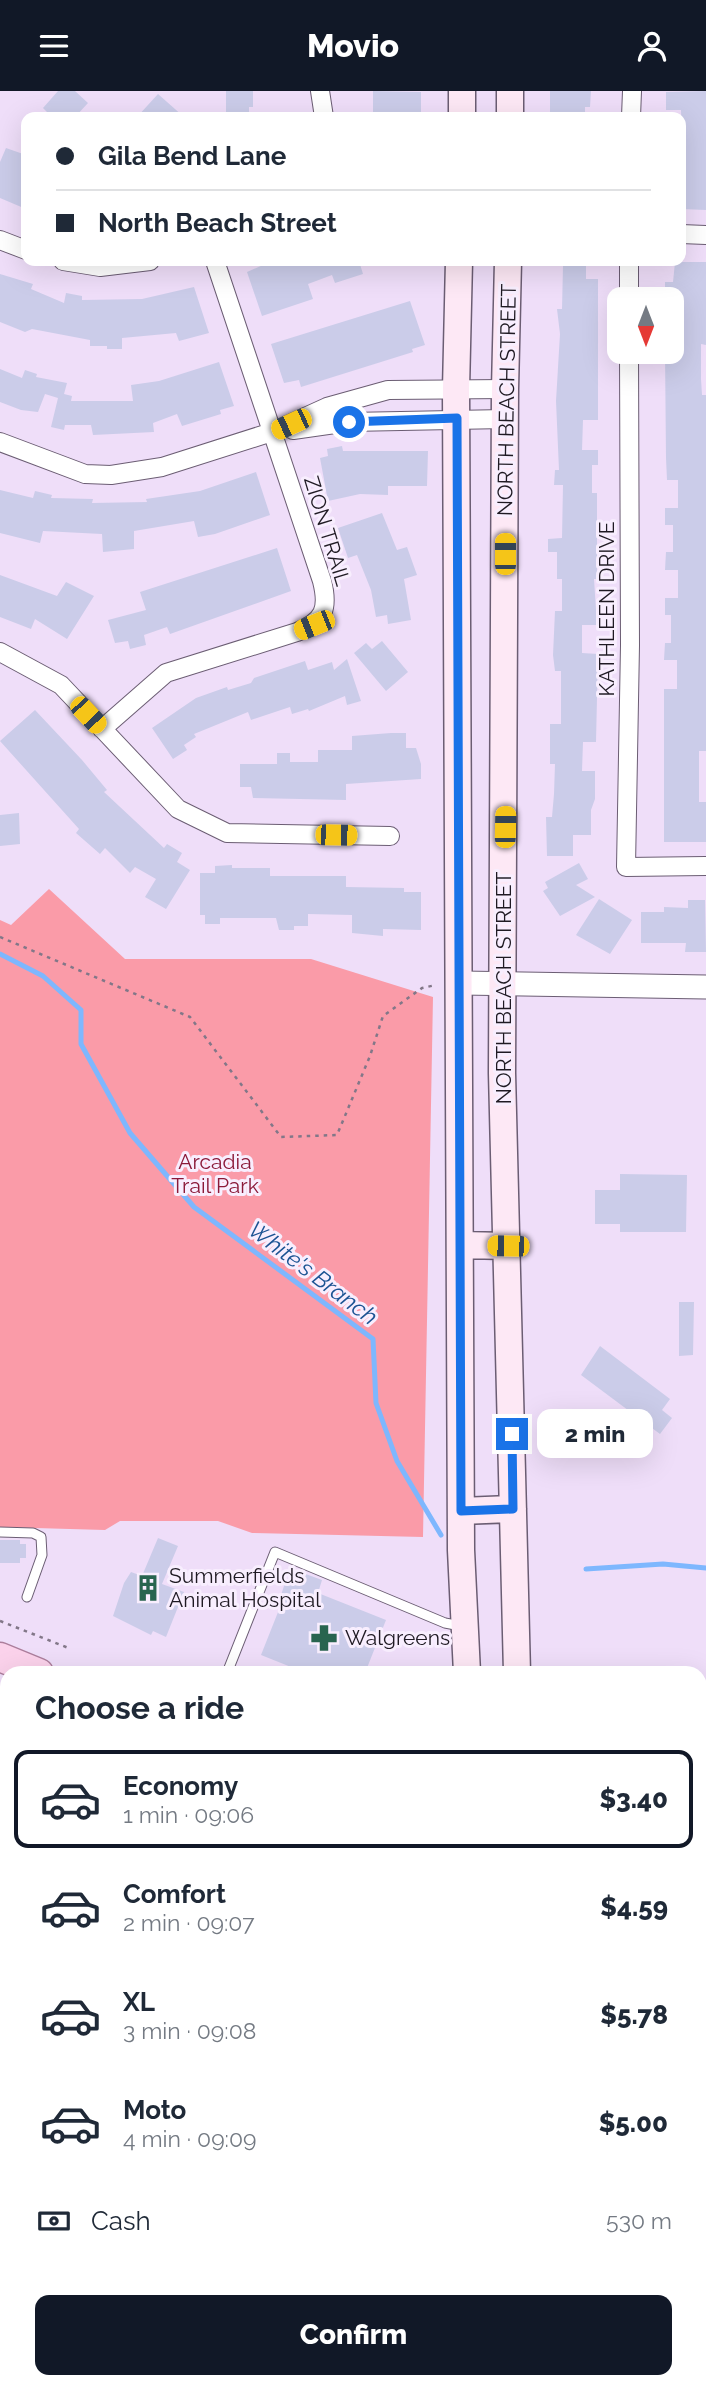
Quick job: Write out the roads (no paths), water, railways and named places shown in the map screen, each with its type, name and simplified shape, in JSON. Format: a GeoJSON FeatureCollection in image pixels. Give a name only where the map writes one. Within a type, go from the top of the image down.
{"type":"FeatureCollection","features":[{"type":"Feature","properties":{"kind":"main road"},"geometry":{"type":"LineString","coordinates":[[462,91],[462,112]]}},
{"type":"Feature","properties":{"kind":"main road"},"geometry":{"type":"LineString","coordinates":[[510,91],[510,112]]}},
{"type":"Feature","properties":{"kind":"main road","name":"NORTH BEACH STREET"},"geometry":{"type":"LineString","coordinates":[[459,266],[452,983],[461,1245],[461,1511],[467,1666]]}},
{"type":"Feature","properties":{"kind":"main road","name":"NORTH BEACH STREET"},"geometry":{"type":"LineString","coordinates":[[508,266],[503,983],[517,1666]]}},
{"type":"Feature","properties":{"kind":"main road"},"geometry":{"type":"LineString","coordinates":[[461,1245],[508,1246]]}},
{"type":"Feature","properties":{"kind":"main road"},"geometry":{"type":"LineString","coordinates":[[461,1511],[513,1509]]}},
{"type":"Feature","properties":{"kind":"main road"},"geometry":{"type":"LineString","coordinates":[[0,1657],[22,1666]]}},
{"type":"Feature","properties":{"kind":"street"},"geometry":{"type":"LineString","coordinates":[[320,91],[323,112]]}},
{"type":"Feature","properties":{"kind":"street"},"geometry":{"type":"LineString","coordinates":[[631,112],[632,91]]}},
{"type":"Feature","properties":{"kind":"street"},"geometry":{"type":"LineString","coordinates":[[686,234],[706,235]]}},
{"type":"Feature","properties":{"kind":"street"},"geometry":{"type":"LineString","coordinates":[[0,240],[21,248]]}},
{"type":"Feature","properties":{"kind":"street","name":"ZION TRAIL"},"geometry":{"type":"LineString","coordinates":[[102,729],[166,673],[297,632],[314,625],[324,612],[326,596],[322,581],[217,266]]}},
{"type":"Feature","properties":{"kind":"street"},"geometry":{"type":"LineString","coordinates":[[629,266],[629,287]]}},
{"type":"Feature","properties":{"kind":"street","name":"KATHLEEN DRIVE"},"geometry":{"type":"LineString","coordinates":[[629,364],[630,645],[626,867],[706,866]]}},
{"type":"Feature","properties":{"kind":"street"},"geometry":{"type":"LineString","coordinates":[[0,442],[85,474],[111,475],[162,467],[272,432],[327,407],[388,390],[505,389]]}},
{"type":"Feature","properties":{"kind":"street"},"geometry":{"type":"LineString","coordinates":[[272,432],[349,422],[505,419]]}},
{"type":"Feature","properties":{"kind":"street"},"geometry":{"type":"LineString","coordinates":[[0,652],[61,685],[178,809],[227,833],[390,835]]}},
{"type":"Feature","properties":{"kind":"street"},"geometry":{"type":"LineString","coordinates":[[452,983],[706,987]]}},
{"type":"Feature","properties":{"kind":"lane"},"geometry":{"type":"LineString","coordinates":[[0,1532],[33,1532],[41,1537],[42,1555],[27,1597]]}},
{"type":"Feature","properties":{"kind":"lane"},"geometry":{"type":"LineString","coordinates":[[230,1666],[275,1552],[445,1623],[464,1627]]}},
{"type":"Feature","properties":{"kind":"waterway","name":"White's Branch"},"geometry":{"type":"LineString","coordinates":[[0,954],[43,976],[81,1010],[81,1044],[130,1133],[194,1207],[373,1339],[376,1403],[397,1461],[441,1535]]}},
{"type":"Feature","properties":{"kind":"waterway","name":"White's Branch"},"geometry":{"type":"LineString","coordinates":[[586,1569],[663,1564],[706,1568]]}},
{"type":"Feature","properties":{"kind":"place","name":"Summerfields Animal Hospital"},"geometry":{"type":"Point","coordinates":[148,1588]}},
{"type":"Feature","properties":{"kind":"place","name":"Walgreens"},"geometry":{"type":"Point","coordinates":[324,1638]}},
{"type":"Feature","properties":{"kind":"park label","name":"Arcadia Trail Park"},"geometry":{"type":"Point","coordinates":[215,1174]}}]}
